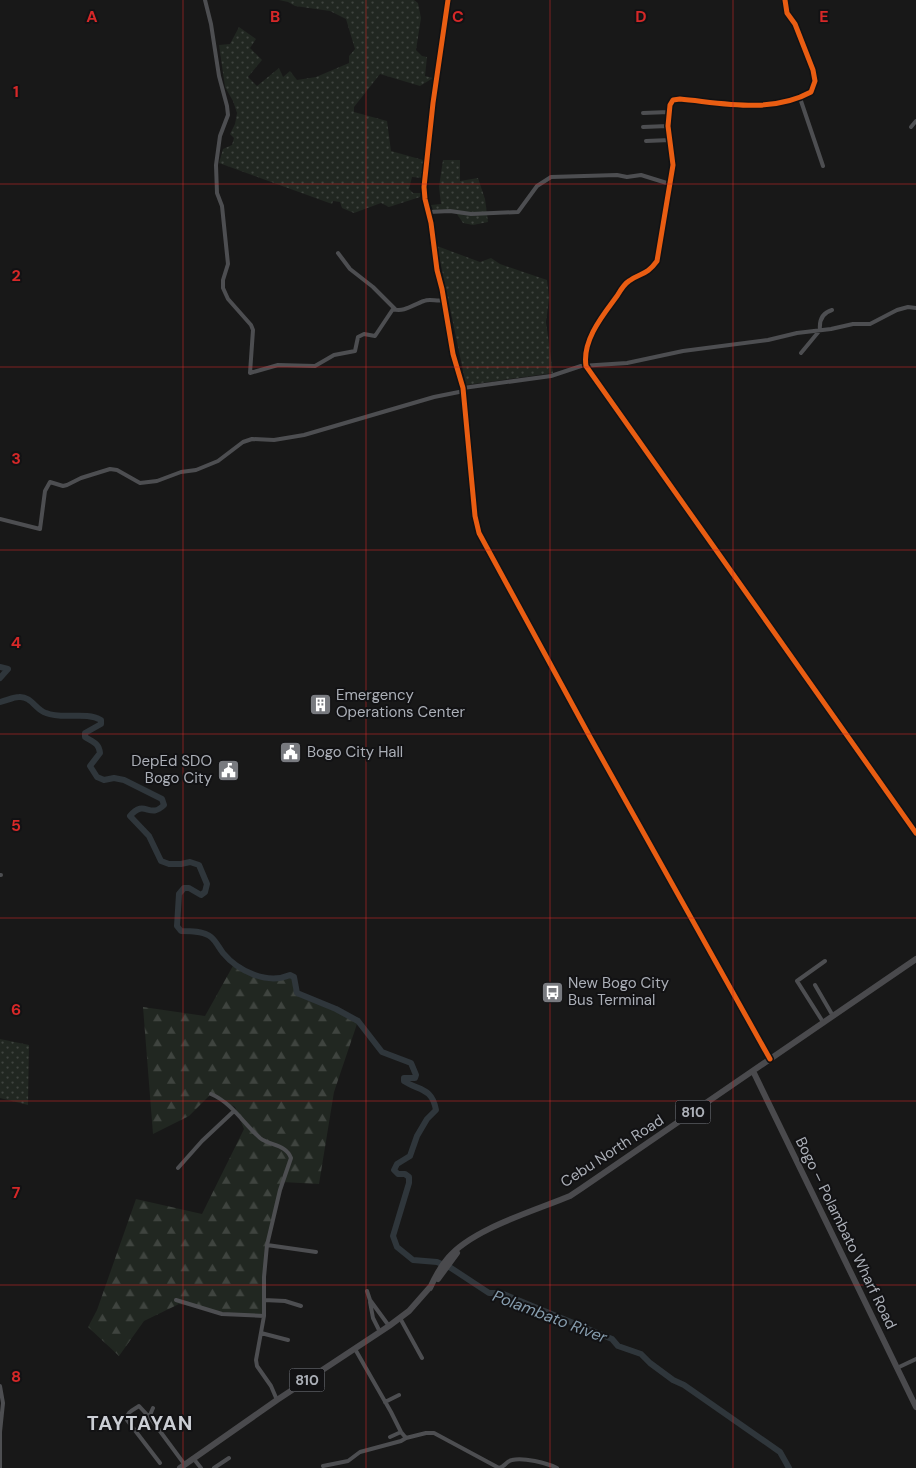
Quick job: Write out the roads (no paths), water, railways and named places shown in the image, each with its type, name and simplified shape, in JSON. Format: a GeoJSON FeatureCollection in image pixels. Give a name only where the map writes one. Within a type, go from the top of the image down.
{"type":"FeatureCollection","features":[{"type":"Feature","properties":{"kind":"highway","name":"Cebu North Road"},"geometry":{"type":"LineString","coordinates":[[182,1466],[400,1318],[430,1288],[461,1247],[482,1232],[570,1196],[916,958]]}},
{"type":"Feature","properties":{"kind":"highway","name":"Bogo – Polambato Wharf Road"},"geometry":{"type":"LineString","coordinates":[[753,1071],[916,1407]]}},
{"type":"Feature","properties":{"kind":"street"},"geometry":{"type":"LineString","coordinates":[[205,0],[228,115],[220,136],[216,165],[217,192],[222,206],[228,264],[223,280],[223,288],[228,299],[251,325],[253,330],[250,373],[278,365],[315,366],[334,355],[350,353],[355,351],[358,337],[364,334],[375,336],[393,309],[397,311],[412,307],[424,300],[434,302],[444,300]]}},
{"type":"Feature","properties":{"kind":"street"},"geometry":{"type":"LineString","coordinates":[[448,0],[439,53],[424,187],[436,270],[444,300],[453,354],[463,390],[475,516],[479,533],[586,730],[770,1059]]}},
{"type":"Feature","properties":{"kind":"street"},"geometry":{"type":"LineString","coordinates":[[785,0],[786,13],[795,24],[813,70],[815,81],[811,92],[800,98],[750,106],[680,99],[672,100],[668,126],[673,164],[657,261],[649,271],[627,282],[609,307],[592,333],[585,359],[586,366],[916,833]]}},
{"type":"Feature","properties":{"kind":"street"},"geometry":{"type":"LineString","coordinates":[[800,98],[823,166]]}},
{"type":"Feature","properties":{"kind":"street"},"geometry":{"type":"LineString","coordinates":[[643,113],[669,112]]}},
{"type":"Feature","properties":{"kind":"street"},"geometry":{"type":"LineString","coordinates":[[911,127],[916,121]]}},
{"type":"Feature","properties":{"kind":"street"},"geometry":{"type":"LineString","coordinates":[[643,127],[668,126]]}},
{"type":"Feature","properties":{"kind":"street"},"geometry":{"type":"LineString","coordinates":[[646,141],[670,140]]}},
{"type":"Feature","properties":{"kind":"street"},"geometry":{"type":"LineString","coordinates":[[664,182],[672,174]]}},
{"type":"Feature","properties":{"kind":"street"},"geometry":{"type":"LineString","coordinates":[[428,212],[450,211],[471,214],[518,212],[537,186],[551,177],[642,176],[670,184]]}},
{"type":"Feature","properties":{"kind":"street"},"geometry":{"type":"LineString","coordinates":[[338,253],[350,269],[373,287],[397,311]]}},
{"type":"Feature","properties":{"kind":"street"},"geometry":{"type":"LineString","coordinates":[[0,519],[40,529],[45,491],[50,482],[63,486],[110,469],[117,470],[140,483],[158,481],[181,472],[196,470],[218,462],[243,442],[252,439],[274,440],[304,435],[463,390],[551,376],[586,366],[627,363],[683,351],[763,341],[797,333],[853,324],[870,324],[897,310],[908,307],[916,308]]}},
{"type":"Feature","properties":{"kind":"street"},"geometry":{"type":"LineString","coordinates":[[800,353],[820,330],[823,314],[832,310]]}},
{"type":"Feature","properties":{"kind":"street"},"geometry":{"type":"LineString","coordinates":[[823,1022],[797,981],[825,961]]}},
{"type":"Feature","properties":{"kind":"street"},"geometry":{"type":"LineString","coordinates":[[815,985],[833,1016]]}},
{"type":"Feature","properties":{"kind":"street"},"geometry":{"type":"LineString","coordinates":[[211,1094],[224,1101],[261,1139],[285,1149],[291,1158],[280,1190],[267,1245],[264,1316],[256,1363],[271,1386],[277,1400]]}},
{"type":"Feature","properties":{"kind":"street"},"geometry":{"type":"LineString","coordinates":[[178,1168],[202,1141],[234,1111]]}},
{"type":"Feature","properties":{"kind":"street"},"geometry":{"type":"LineString","coordinates":[[267,1245],[316,1252]]}},
{"type":"Feature","properties":{"kind":"street"},"geometry":{"type":"LineString","coordinates":[[367,1291],[373,1318],[380,1332]]}},
{"type":"Feature","properties":{"kind":"street"},"geometry":{"type":"LineString","coordinates":[[176,1300],[222,1314],[264,1316]]}},
{"type":"Feature","properties":{"kind":"street"},"geometry":{"type":"LineString","coordinates":[[264,1300],[285,1301],[301,1306]]}},
{"type":"Feature","properties":{"kind":"street"},"geometry":{"type":"LineString","coordinates":[[370,1300],[389,1326]]}},
{"type":"Feature","properties":{"kind":"street"},"geometry":{"type":"LineString","coordinates":[[400,1318],[422,1358]]}},
{"type":"Feature","properties":{"kind":"street"},"geometry":{"type":"LineString","coordinates":[[261,1333],[288,1340]]}},
{"type":"Feature","properties":{"kind":"street"},"geometry":{"type":"LineString","coordinates":[[355,1349],[406,1438]]}},
{"type":"Feature","properties":{"kind":"street"},"geometry":{"type":"LineString","coordinates":[[898,1368],[916,1359]]}},
{"type":"Feature","properties":{"kind":"street"},"geometry":{"type":"LineString","coordinates":[[0,1386],[3,1403],[0,1432],[0,1468]]}},
{"type":"Feature","properties":{"kind":"street"},"geometry":{"type":"LineString","coordinates":[[385,1402],[398,1395]]}},
{"type":"Feature","properties":{"kind":"street"},"geometry":{"type":"LineString","coordinates":[[160,1463],[128,1420],[128,1414],[139,1406],[151,1420],[182,1466]]}},
{"type":"Feature","properties":{"kind":"street"},"geometry":{"type":"LineString","coordinates":[[151,1420],[150,1415],[154,1408]]}},
{"type":"Feature","properties":{"kind":"street"},"geometry":{"type":"LineString","coordinates":[[390,1437],[401,1432]]}},
{"type":"Feature","properties":{"kind":"street"},"geometry":{"type":"LineString","coordinates":[[323,1466],[348,1461],[360,1452],[426,1433],[434,1434],[499,1468],[514,1460],[538,1462],[557,1468]]}},
{"type":"Feature","properties":{"kind":"street"},"geometry":{"type":"LineString","coordinates":[[194,1458],[200,1468]]}},
{"type":"Feature","properties":{"kind":"street"},"geometry":{"type":"LineString","coordinates":[[214,1468],[220,1466],[229,1458]]}},
{"type":"Feature","properties":{"kind":"waterway","name":"Polambato River"},"geometry":{"type":"LineString","coordinates":[[0,667],[8,669],[0,678]]}},
{"type":"Feature","properties":{"kind":"waterway","name":"Polambato River"},"geometry":{"type":"LineString","coordinates":[[0,702],[23,697],[42,711],[53,715],[88,716],[101,720],[101,724],[85,733],[85,737],[95,743],[100,753],[90,766],[97,777],[104,780],[114,778],[124,780],[162,799],[164,805],[159,809],[154,811],[140,809],[130,816],[149,836],[161,861],[169,864],[190,862],[199,865],[207,884],[205,892],[201,895],[189,888],[184,888],[179,894],[177,926],[181,931],[208,935],[229,960],[245,971],[263,977],[281,978],[290,975],[294,977],[297,993],[336,1009],[358,1021],[382,1052],[411,1063],[416,1075],[415,1078],[404,1078],[404,1081],[428,1093],[436,1110],[427,1119],[417,1136],[410,1156],[397,1164],[394,1170],[398,1174],[405,1174],[409,1177],[409,1183],[393,1236],[397,1247],[413,1260],[437,1262],[451,1268],[489,1293],[501,1293],[612,1339],[618,1346],[641,1354],[673,1380],[684,1385],[780,1452],[789,1468]]}},
{"type":"Feature","properties":{"kind":"place","name":"Emergency Operations Center"},"geometry":{"type":"Point","coordinates":[320,704]}},
{"type":"Feature","properties":{"kind":"place","name":"Bogo City Hall"},"geometry":{"type":"Point","coordinates":[291,752]}},
{"type":"Feature","properties":{"kind":"place","name":"DepEd SDO Bogo City"},"geometry":{"type":"Point","coordinates":[228,770]}},
{"type":"Feature","properties":{"kind":"place","name":"New Bogo City Bus Terminal"},"geometry":{"type":"Point","coordinates":[552,992]}},
{"type":"Feature","properties":{"kind":"district","name":"TAYTAYAN"},"geometry":{"type":"Point","coordinates":[140,1423]}}]}
